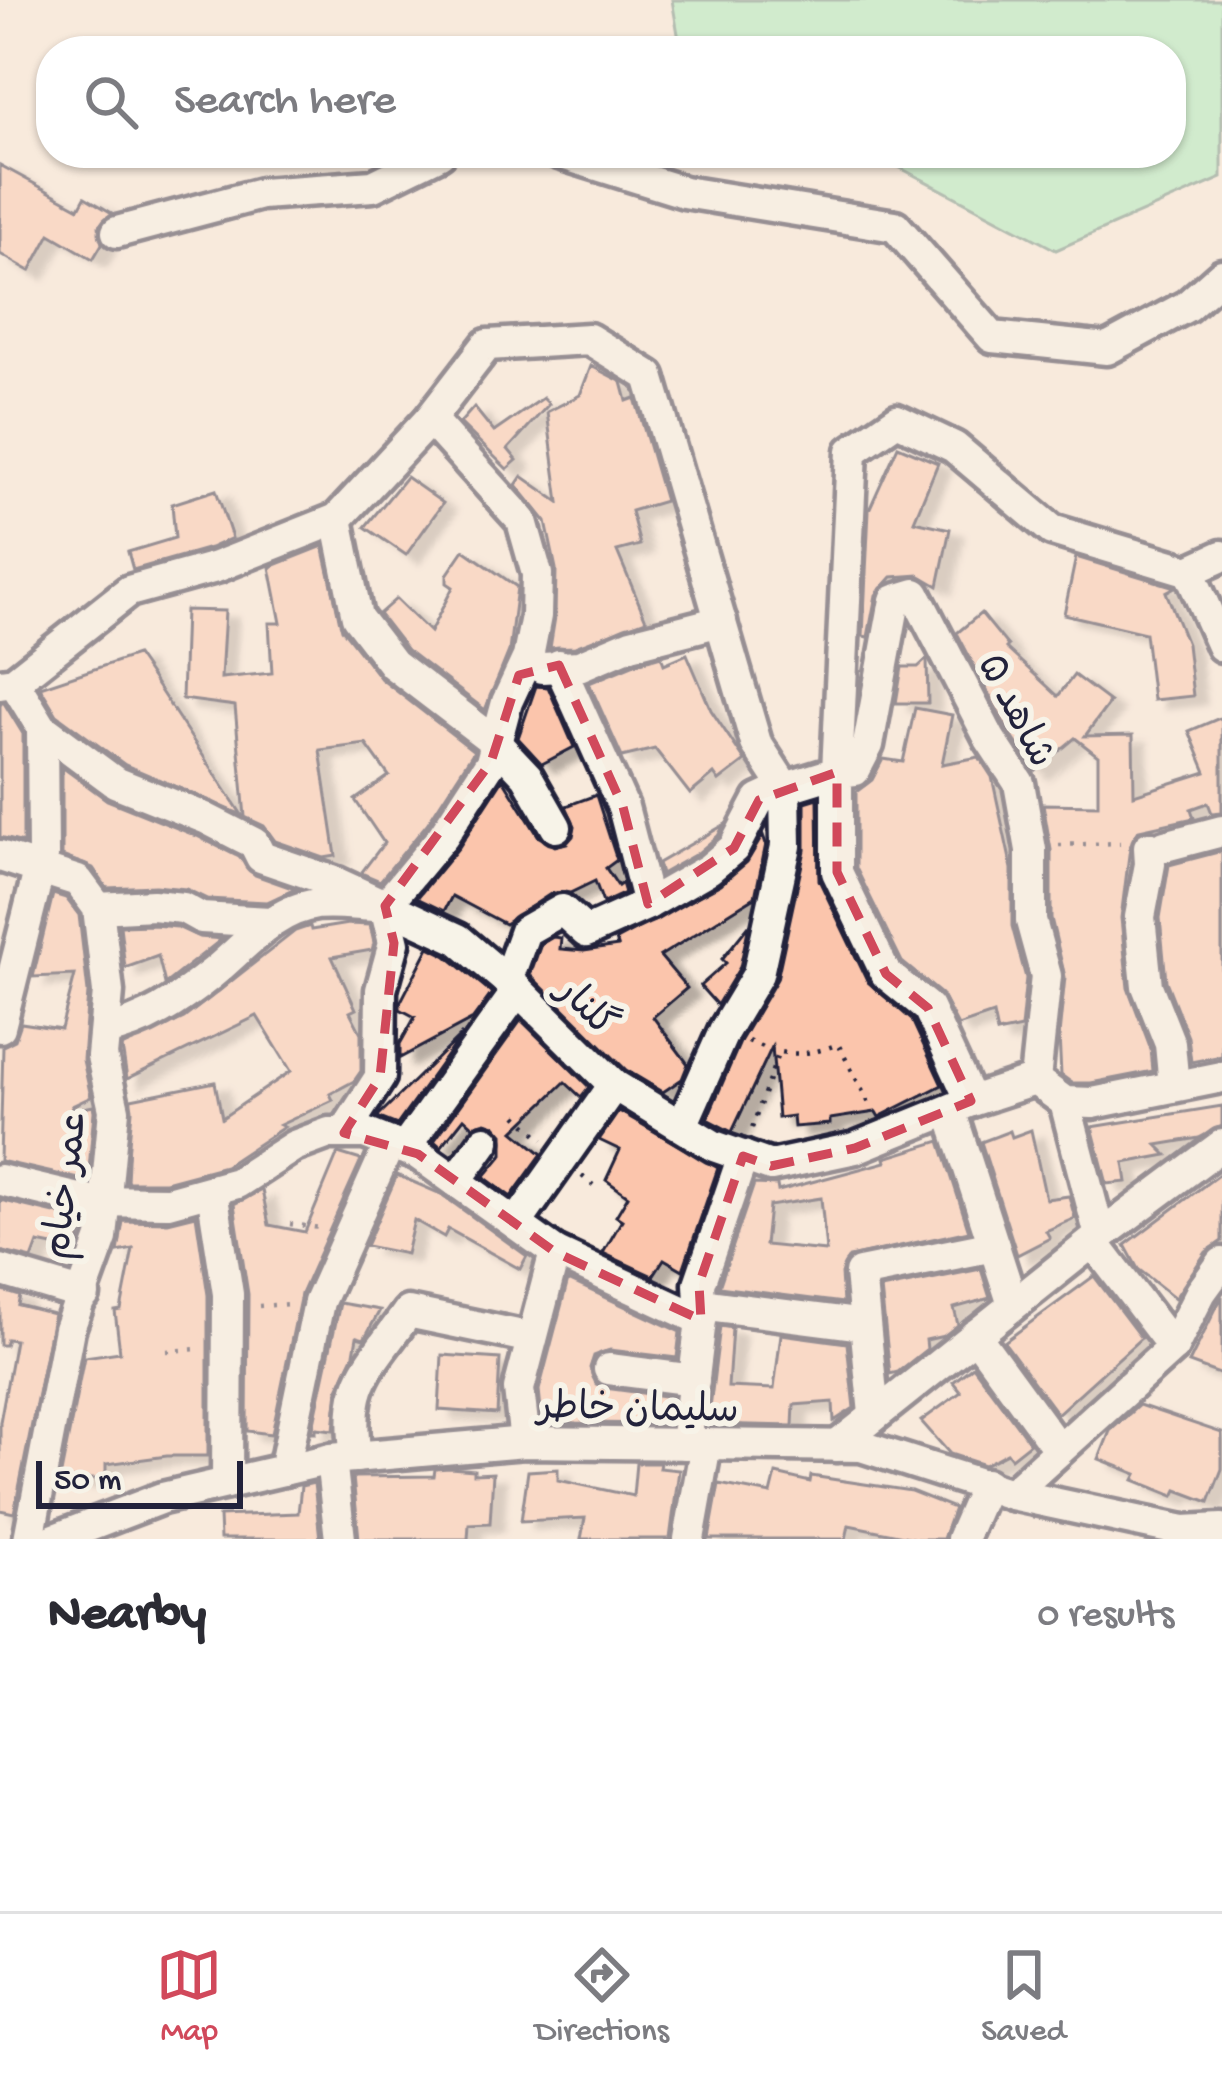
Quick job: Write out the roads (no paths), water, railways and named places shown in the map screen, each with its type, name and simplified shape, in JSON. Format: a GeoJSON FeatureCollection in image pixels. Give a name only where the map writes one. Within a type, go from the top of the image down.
{"type":"FeatureCollection","features":[{"type":"Feature","properties":{"kind":"street"},"geometry":{"type":"LineString","coordinates":[[117,232],[261,194],[373,186],[410,168]]}},
{"type":"Feature","properties":{"kind":"street"},"geometry":{"type":"LineString","coordinates":[[608,168],[684,192],[895,226],[992,337],[1107,349],[1186,306],[1222,275]]}},
{"type":"Feature","properties":{"kind":"street"},"geometry":{"type":"LineString","coordinates":[[0,1025],[10,944],[44,855],[42,728],[7,683],[129,591],[216,567],[337,520],[430,419],[487,345],[589,339],[650,376],[756,743],[784,788],[786,846],[758,974],[724,1031],[682,1126]]}},
{"type":"Feature","properties":{"kind":"street"},"geometry":{"type":"LineString","coordinates":[[385,906],[443,836],[491,762],[527,657],[536,595],[537,574],[522,521],[430,419]]}},
{"type":"Feature","properties":{"kind":"street"},"geometry":{"type":"LineString","coordinates":[[1013,1305],[960,1105],[928,1008],[886,974],[837,872],[852,452],[897,420],[954,447],[1052,530],[1189,571],[1222,556]]}},
{"type":"Feature","properties":{"kind":"street"},"geometry":{"type":"LineString","coordinates":[[337,520],[357,617],[393,664],[495,742],[527,776],[556,827]]}},
{"type":"Feature","properties":{"kind":"street"},"geometry":{"type":"LineString","coordinates":[[1189,571],[1222,646]]}},
{"type":"Feature","properties":{"kind":"street","name":"شاهد ۵"},"geometry":{"type":"LineString","coordinates":[[837,772],[855,770],[868,745],[896,600],[915,594],[990,740],[1019,783],[1030,844],[1031,921],[1046,976],[1035,1080]]}},
{"type":"Feature","properties":{"kind":"street"},"geometry":{"type":"LineString","coordinates":[[519,675],[560,665],[579,666],[631,644],[721,622]]}},
{"type":"Feature","properties":{"kind":"street"},"geometry":{"type":"LineString","coordinates":[[560,665],[622,807],[648,904]]}},
{"type":"Feature","properties":{"kind":"street","name":"گلنار"},"geometry":{"type":"LineString","coordinates":[[42,728],[115,782],[206,818],[254,843],[261,857],[337,883],[458,939],[513,985],[614,1085],[714,1146],[743,1156]]}},
{"type":"Feature","properties":{"kind":"street"},"geometry":{"type":"LineString","coordinates":[[284,1470],[319,1302],[397,1146],[513,985],[525,932],[562,910],[586,932],[648,904],[709,869],[734,848],[759,800],[837,772]]}},
{"type":"Feature","properties":{"kind":"street"},"geometry":{"type":"LineString","coordinates":[[1174,1086],[1170,1044],[1148,986],[1140,917],[1157,847],[1222,831]]}},
{"type":"Feature","properties":{"kind":"street"},"geometry":{"type":"LineString","coordinates":[[0,856],[78,881],[98,908],[153,905],[183,908],[201,918],[270,922]]}},
{"type":"Feature","properties":{"kind":"street"},"geometry":{"type":"LineString","coordinates":[[105,1030],[136,1025],[167,1006],[270,922],[314,904],[385,906]]}},
{"type":"Feature","properties":{"kind":"street"},"geometry":{"type":"LineString","coordinates":[[344,1133],[380,1077],[382,991],[394,944],[385,906]]}},
{"type":"Feature","properties":{"kind":"street","name":"عمر خیام"},"geometry":{"type":"LineString","coordinates":[[29,1539],[69,1330],[102,1238],[115,1110],[102,1056],[108,992],[98,908]]}},
{"type":"Feature","properties":{"kind":"street"},"geometry":{"type":"LineString","coordinates":[[689,1539],[699,1284],[743,1156],[771,1166],[855,1148],[1035,1080],[1065,1102],[1093,1102],[1222,1076]]}},
{"type":"Feature","properties":{"kind":"street"},"geometry":{"type":"LineString","coordinates":[[516,1224],[614,1085]]}},
{"type":"Feature","properties":{"kind":"street"},"geometry":{"type":"LineString","coordinates":[[1065,1102],[1097,1240],[1174,1347]]}},
{"type":"Feature","properties":{"kind":"street"},"geometry":{"type":"LineString","coordinates":[[0,1180],[88,1202],[168,1202],[237,1183],[294,1146],[328,1133],[365,1132],[456,1181],[555,1252],[700,1312],[864,1325]]}},
{"type":"Feature","properties":{"kind":"street"},"geometry":{"type":"LineString","coordinates":[[456,1181],[485,1141]]}},
{"type":"Feature","properties":{"kind":"street"},"geometry":{"type":"LineString","coordinates":[[837,1446],[1222,1145]]}},
{"type":"Feature","properties":{"kind":"street"},"geometry":{"type":"LineString","coordinates":[[212,1191],[228,1309],[227,1483]]}},
{"type":"Feature","properties":{"kind":"street"},"geometry":{"type":"LineString","coordinates":[[874,1414],[860,1274],[994,1246]]}},
{"type":"Feature","properties":{"kind":"street"},"geometry":{"type":"LineString","coordinates":[[525,1442],[519,1389],[555,1252]]}},
{"type":"Feature","properties":{"kind":"street"},"geometry":{"type":"LineString","coordinates":[[962,1539],[999,1489],[1059,1450],[1174,1347],[1212,1300],[1222,1263]]}},
{"type":"Feature","properties":{"kind":"street"},"geometry":{"type":"LineString","coordinates":[[0,1270],[84,1295]]}},
{"type":"Feature","properties":{"kind":"street"},"geometry":{"type":"LineString","coordinates":[[340,1539],[343,1458],[354,1389],[408,1312],[532,1338]]}},
{"type":"Feature","properties":{"kind":"street"},"geometry":{"type":"LineString","coordinates":[[975,1335],[1059,1450]]}},
{"type":"Feature","properties":{"kind":"street"},"geometry":{"type":"LineString","coordinates":[[609,1369],[694,1380]]}},
{"type":"Feature","properties":{"kind":"street","name":"سلیمان خاطر"},"geometry":{"type":"LineString","coordinates":[[55,1539],[163,1498],[284,1470],[343,1458],[525,1442],[861,1446],[999,1489],[1210,1533]]}}]}
